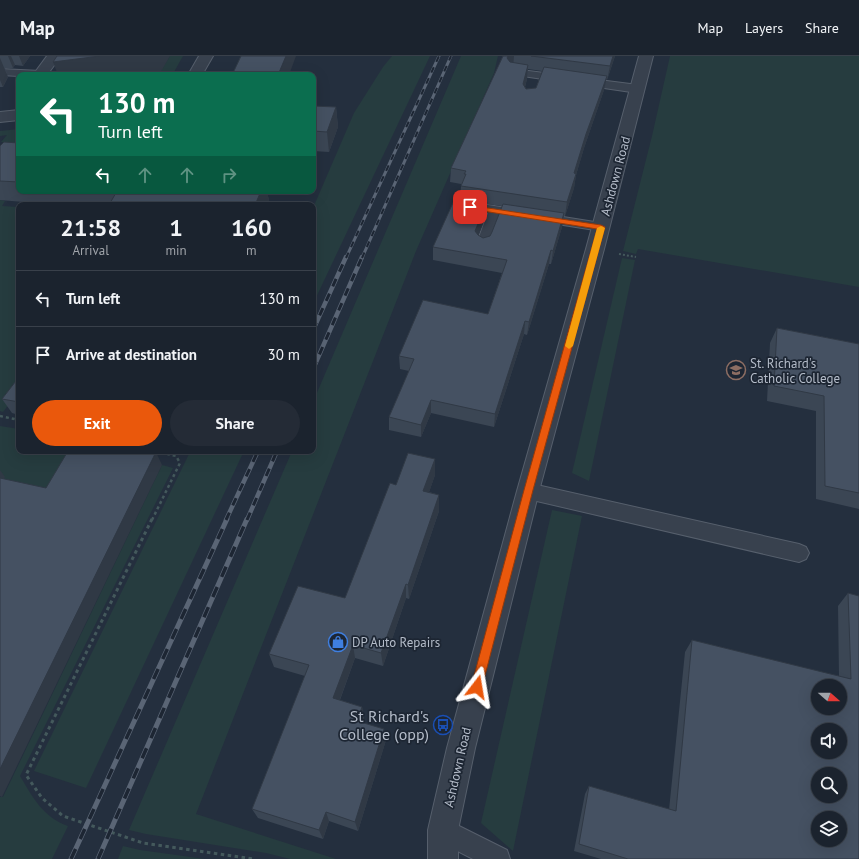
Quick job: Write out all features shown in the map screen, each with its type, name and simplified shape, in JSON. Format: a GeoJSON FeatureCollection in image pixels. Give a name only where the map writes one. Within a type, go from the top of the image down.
{"type":"FeatureCollection","features":[{"type":"Feature","properties":{"kind":"street"},"geometry":{"type":"LineString","coordinates":[[42,72],[54,56]]}},
{"type":"Feature","properties":{"kind":"street"},"geometry":{"type":"LineString","coordinates":[[197,72],[206,56]]}},
{"type":"Feature","properties":{"kind":"street","name":"Ashdown Road"},"geometry":{"type":"LineString","coordinates":[[443,859],[443,830],[461,748],[528,490],[601,227],[646,56]]}},
{"type":"Feature","properties":{"kind":"lane"},"geometry":{"type":"LineString","coordinates":[[0,72],[16,73]]}},
{"type":"Feature","properties":{"kind":"lane"},"geometry":{"type":"LineString","coordinates":[[513,72],[535,79],[638,89]]}},
{"type":"Feature","properties":{"kind":"lane"},"geometry":{"type":"LineString","coordinates":[[458,205],[601,227]]}},
{"type":"Feature","properties":{"kind":"lane"},"geometry":{"type":"LineString","coordinates":[[483,246],[496,211]]}},
{"type":"Feature","properties":{"kind":"lane"},"geometry":{"type":"LineString","coordinates":[[528,490],[799,552]]}},
{"type":"Feature","properties":{"kind":"lane"},"geometry":{"type":"LineString","coordinates":[[443,830],[498,859]]}},
{"type":"Feature","properties":{"kind":"path"},"geometry":{"type":"LineString","coordinates":[[0,416],[16,419]]}},
{"type":"Feature","properties":{"kind":"path"},"geometry":{"type":"LineString","coordinates":[[168,454],[176,456],[180,463],[26,775],[42,798],[63,816],[143,843],[254,859]]}},
{"type":"Feature","properties":{"kind":"green space"},"geometry":{"type":"Polygon","coordinates":[[[170,56],[183,56],[174,72],[160,72],[170,56]]]}},
{"type":"Feature","properties":{"kind":"green space"},"geometry":{"type":"Polygon","coordinates":[[[392,56],[430,56],[316,298],[316,202],[354,113],[383,67],[392,56]]]}},
{"type":"Feature","properties":{"kind":"green space"},"geometry":{"type":"Polygon","coordinates":[[[461,56],[498,56],[494,73],[416,251],[196,814],[336,859],[290,859],[266,853],[129,830],[291,454],[316,454],[316,395],[461,56]]]}},
{"type":"Feature","properties":{"kind":"green space"},"geometry":{"type":"Polygon","coordinates":[[[670,56],[859,56],[859,287],[638,249],[636,254],[623,251],[652,136],[670,56]]]}},
{"type":"Feature","properties":{"kind":"green space"},"geometry":{"type":"Polygon","coordinates":[[[16,129],[16,144],[1,142],[7,135],[0,136],[0,131],[16,129]]]}},
{"type":"Feature","properties":{"kind":"green space"},"geometry":{"type":"Polygon","coordinates":[[[0,200],[5,201],[2,206],[16,207],[16,395],[3,412],[0,411],[0,200]]]}},
{"type":"Feature","properties":{"kind":"green space"},"geometry":{"type":"Polygon","coordinates":[[[622,258],[635,260],[589,481],[572,473],[622,258]]]}},
{"type":"Feature","properties":{"kind":"green space"},"geometry":{"type":"Polygon","coordinates":[[[0,426],[16,429],[16,454],[81,454],[0,554],[0,426]]]}},
{"type":"Feature","properties":{"kind":"green space"},"geometry":{"type":"Polygon","coordinates":[[[189,454],[243,454],[86,788],[34,771],[189,454]]]}},
{"type":"Feature","properties":{"kind":"green space"},"geometry":{"type":"Polygon","coordinates":[[[162,465],[173,468],[20,776],[34,799],[45,812],[59,822],[68,826],[52,859],[0,859],[0,797],[3,797],[162,465]]]}},
{"type":"Feature","properties":{"kind":"green space"},"geometry":{"type":"Polygon","coordinates":[[[552,510],[582,516],[513,851],[481,823],[552,510]]]}},
{"type":"Feature","properties":{"kind":"green space"},"geometry":{"type":"Polygon","coordinates":[[[123,846],[140,850],[205,859],[118,859],[123,846]]]}},
{"type":"Feature","properties":{"kind":"building"},"geometry":{"type":"Polygon","coordinates":[[[57,56],[100,56],[53,62],[57,56]]]}},
{"type":"Feature","properties":{"kind":"building"},"geometry":{"type":"Polygon","coordinates":[[[241,56],[286,56],[279,72],[233,72],[241,56]]]}},
{"type":"Feature","properties":{"kind":"building"},"geometry":{"type":"Polygon","coordinates":[[[503,56],[508,56],[507,58],[510,62],[528,65],[523,84],[526,89],[536,88],[544,67],[607,76],[586,134],[567,202],[461,186],[466,171],[451,168],[503,56]]]}},
{"type":"Feature","properties":{"kind":"building"},"geometry":{"type":"Polygon","coordinates":[[[531,56],[613,56],[610,66],[531,56]]]}},
{"type":"Feature","properties":{"kind":"building"},"geometry":{"type":"Polygon","coordinates":[[[316,106],[336,107],[327,132],[316,131],[316,106]]]}},
{"type":"Feature","properties":{"kind":"building"},"geometry":{"type":"Polygon","coordinates":[[[4,142],[16,143],[16,182],[0,181],[0,146],[4,142]]]}},
{"type":"Feature","properties":{"kind":"building"},"geometry":{"type":"Polygon","coordinates":[[[115,194],[260,194],[256,202],[111,202],[115,194]]]}},
{"type":"Feature","properties":{"kind":"building"},"geometry":{"type":"Polygon","coordinates":[[[456,196],[487,202],[475,231],[483,238],[490,236],[503,204],[564,213],[529,322],[525,321],[495,414],[431,400],[421,425],[389,417],[414,359],[399,356],[423,300],[488,314],[507,260],[433,247],[456,196]]]}},
{"type":"Feature","properties":{"kind":"building"},"geometry":{"type":"Polygon","coordinates":[[[777,328],[859,344],[859,493],[825,486],[824,396],[774,386],[777,328]]]}},
{"type":"Feature","properties":{"kind":"building"},"geometry":{"type":"Polygon","coordinates":[[[16,381],[16,401],[2,399],[16,381]]]}},
{"type":"Feature","properties":{"kind":"building"},"geometry":{"type":"Polygon","coordinates":[[[408,453],[435,459],[423,491],[439,495],[408,585],[406,584],[381,653],[353,645],[333,698],[362,707],[357,721],[384,729],[355,822],[326,812],[319,830],[252,809],[309,665],[269,654],[298,586],[345,598],[390,483],[396,485],[408,453]]]}},
{"type":"Feature","properties":{"kind":"building"},"geometry":{"type":"Polygon","coordinates":[[[66,454],[155,454],[0,769],[0,478],[46,488],[66,454]]]}},
{"type":"Feature","properties":{"kind":"building"},"geometry":{"type":"Polygon","coordinates":[[[848,593],[859,596],[859,859],[628,859],[579,844],[589,786],[676,811],[692,640],[851,679],[848,593]]]}},
{"type":"Feature","properties":{"kind":"railway"},"geometry":{"type":"LineString","coordinates":[[346,258],[439,56]]}},
{"type":"Feature","properties":{"kind":"railway"},"geometry":{"type":"LineString","coordinates":[[362,258],[451,56]]}},
{"type":"Feature","properties":{"kind":"railway"},"geometry":{"type":"LineString","coordinates":[[316,323],[346,257]]}},
{"type":"Feature","properties":{"kind":"railway"},"geometry":{"type":"LineString","coordinates":[[316,362],[362,257]]}},
{"type":"Feature","properties":{"kind":"railway"},"geometry":{"type":"LineString","coordinates":[[226,520],[257,454]]}},
{"type":"Feature","properties":{"kind":"railway"},"geometry":{"type":"LineString","coordinates":[[247,520],[276,454]]}},
{"type":"Feature","properties":{"kind":"railway"},"geometry":{"type":"LineString","coordinates":[[71,859],[227,519]]}},
{"type":"Feature","properties":{"kind":"railway"},"geometry":{"type":"LineString","coordinates":[[98,859],[247,519]]}},
{"type":"Feature","properties":{"kind":"slow traffic"},"geometry":{"type":"LineString","coordinates":[[569,346],[601,228]]}},
{"type":"Feature","properties":{"kind":"place","name":"St. Richard's Catholic College"},"geometry":{"type":"Point","coordinates":[736,370]}},
{"type":"Feature","properties":{"kind":"place","name":"DP Auto Repairs"},"geometry":{"type":"Point","coordinates":[338,642]}},
{"type":"Feature","properties":{"kind":"place","name":"St Richard's College (opp)"},"geometry":{"type":"Point","coordinates":[443,725]}},
{"type":"Feature","properties":{"kind":"route"},"geometry":{"type":"LineString","coordinates":[[470,207],[601,227],[528,490],[477,687]]}}]}
